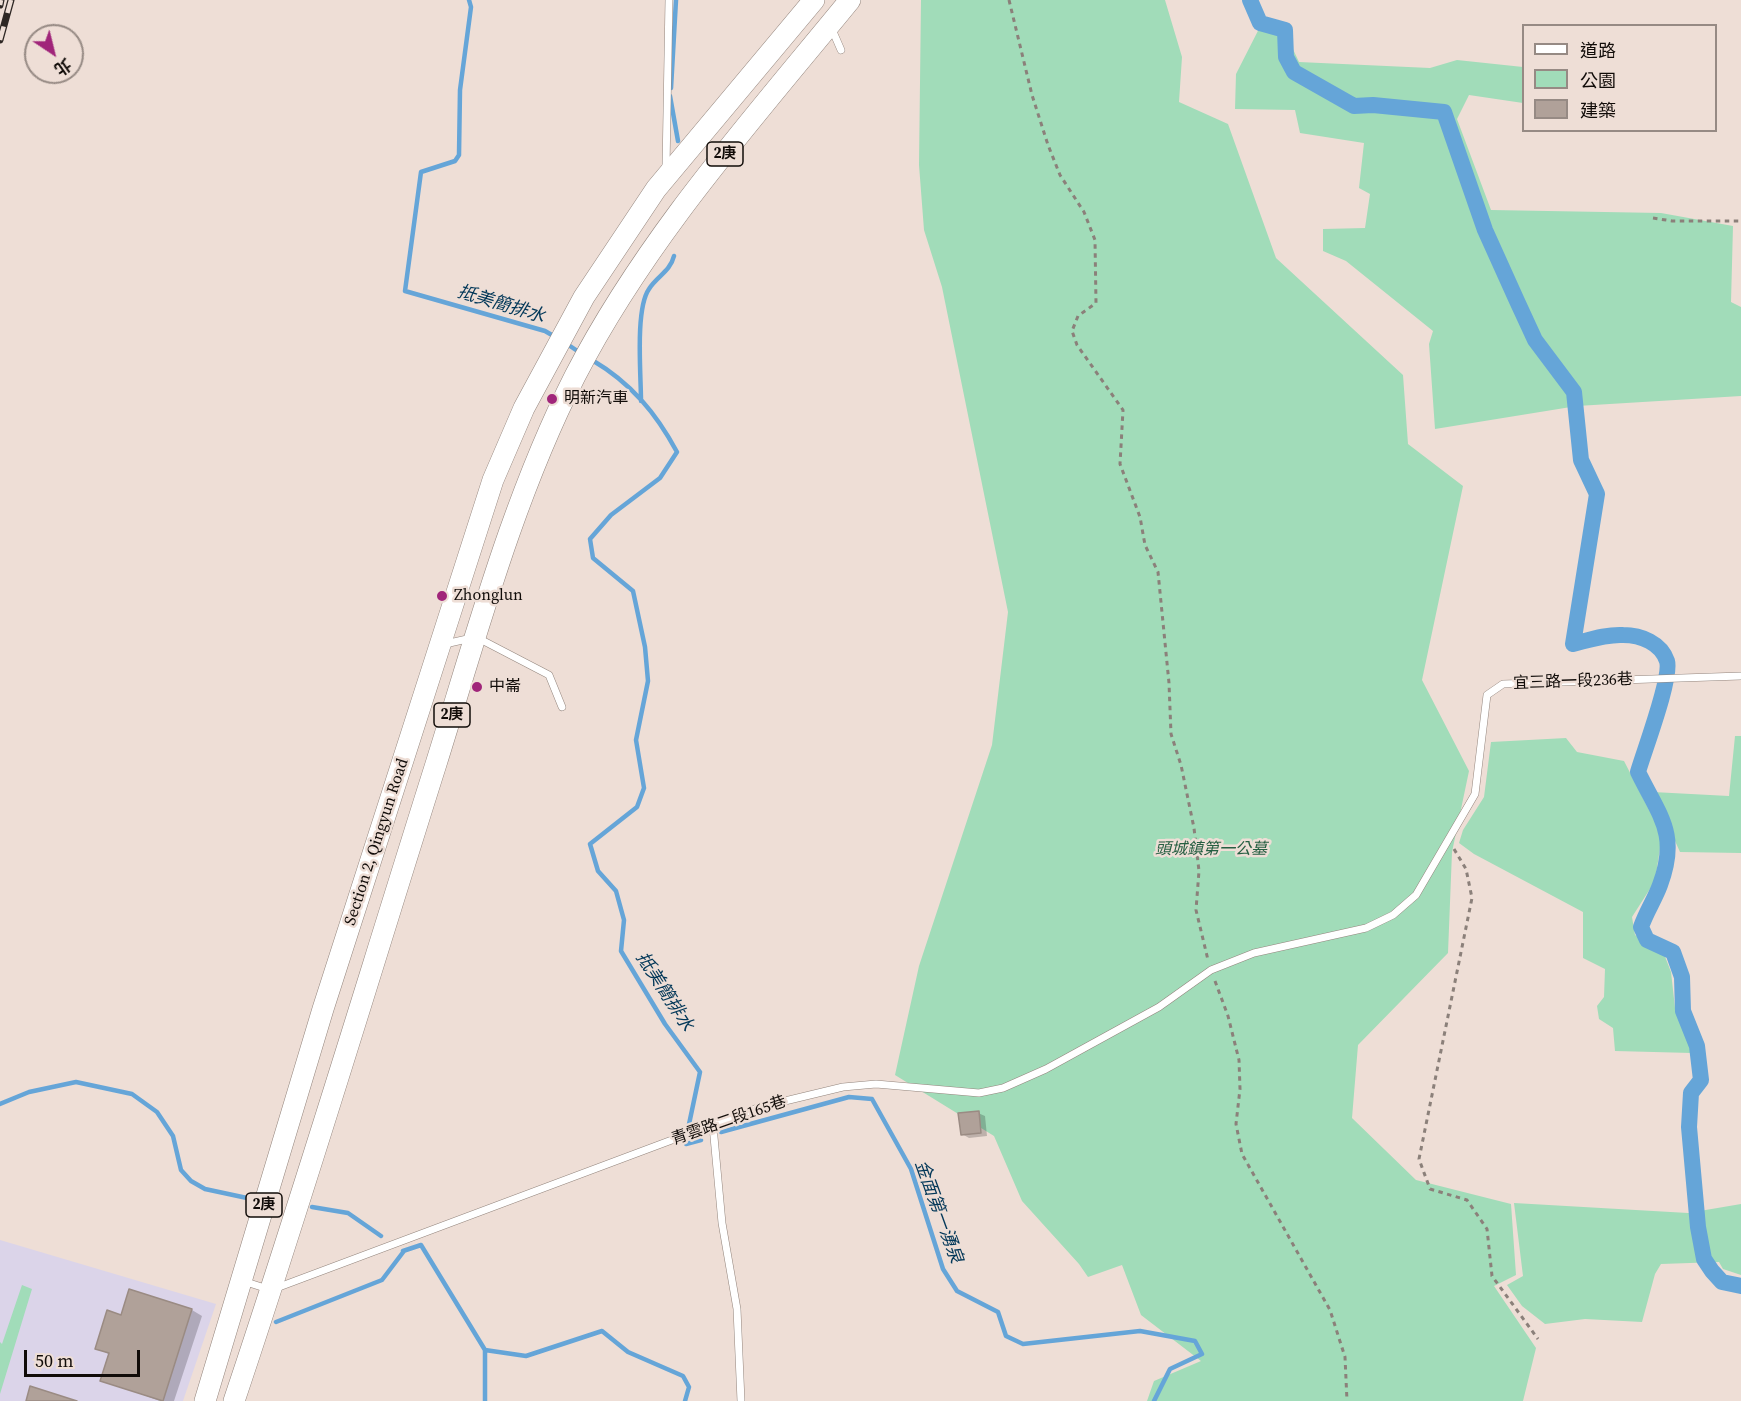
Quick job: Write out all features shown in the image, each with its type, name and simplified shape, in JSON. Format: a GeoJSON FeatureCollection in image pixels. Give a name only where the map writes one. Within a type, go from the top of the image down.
{"type":"FeatureCollection","features":[{"type":"Feature","properties":{"kind":"main road","name":"2庚"},"geometry":{"type":"LineString","coordinates":[[666,177],[814,0]]}},
{"type":"Feature","properties":{"kind":"main road","name":"2庚"},"geometry":{"type":"LineString","coordinates":[[830,25],[850,0]]}},
{"type":"Feature","properties":{"kind":"main road","name":"Section 2, Qingyun Road"},"geometry":{"type":"LineString","coordinates":[[234,1401],[476,637],[529,479],[552,421],[610,315],[693,193],[830,25]]}},
{"type":"Feature","properties":{"kind":"main road","name":"Section 2, Qingyun Road"},"geometry":{"type":"LineString","coordinates":[[205,1401],[323,1009],[493,480],[550,356],[584,297],[666,177]]}},
{"type":"Feature","properties":{"kind":"lane"},"geometry":{"type":"LineString","coordinates":[[666,177],[669,0]]}},
{"type":"Feature","properties":{"kind":"lane"},"geometry":{"type":"LineString","coordinates":[[830,25],[841,50]]}},
{"type":"Feature","properties":{"kind":"lane"},"geometry":{"type":"LineString","coordinates":[[440,645],[476,637],[549,675],[562,706]]}},
{"type":"Feature","properties":{"kind":"lane","name":"宜三路一段236巷"},"geometry":{"type":"LineString","coordinates":[[1211,970],[1254,954],[1366,928],[1393,915],[1416,894],[1474,794],[1487,695],[1503,684],[1741,676]]}},
{"type":"Feature","properties":{"kind":"lane","name":"青雲路二段165巷"},"geometry":{"type":"LineString","coordinates":[[271,1290],[760,1107],[843,1087],[876,1084],[979,1093],[1003,1088],[1046,1069],[1159,1007],[1211,970]]}},
{"type":"Feature","properties":{"kind":"lane"},"geometry":{"type":"LineString","coordinates":[[713,1126],[721,1213],[736,1309],[741,1401]]}},
{"type":"Feature","properties":{"kind":"lane"},"geometry":{"type":"LineString","coordinates":[[241,1280],[271,1290]]}},
{"type":"Feature","properties":{"kind":"path"},"geometry":{"type":"LineString","coordinates":[[1009,0],[1032,95],[1048,146],[1060,176],[1084,212],[1095,240],[1096,303],[1078,316],[1072,331],[1077,345],[1123,410],[1120,464],[1140,517],[1145,545],[1158,572],[1169,683],[1171,734],[1181,765],[1194,828],[1199,871],[1196,910],[1211,970],[1228,1016],[1239,1060],[1240,1089],[1236,1124],[1242,1154],[1330,1310],[1345,1357],[1347,1401]]}},
{"type":"Feature","properties":{"kind":"path"},"geometry":{"type":"LineString","coordinates":[[1653,218],[1672,221],[1741,221]]}},
{"type":"Feature","properties":{"kind":"path"},"geometry":{"type":"LineString","coordinates":[[1448,840],[1466,869],[1472,898],[1419,1159],[1430,1189],[1467,1200],[1487,1229],[1492,1276],[1538,1339]]}},
{"type":"Feature","properties":{"kind":"shaded area"},"geometry":{"type":"Polygon","coordinates":[[[0,1240],[216,1304],[183,1401],[0,1401],[0,1240]]]}},
{"type":"Feature","properties":{"kind":"green space","name":"頭城鎮第一公墓"},"geometry":{"type":"Polygon","coordinates":[[[921,0],[1165,0],[1182,57],[1179,102],[1228,124],[1276,258],[1403,375],[1408,444],[1463,486],[1422,680],[1469,771],[1452,852],[1448,953],[1358,1045],[1352,1118],[1416,1180],[1511,1204],[1516,1275],[1494,1286],[1536,1348],[1523,1401],[1147,1401],[1154,1381],[1201,1361],[1141,1315],[1122,1265],[1088,1277],[1022,1201],[994,1136],[895,1075],[919,966],[992,745],[1008,612],[942,287],[924,230],[919,165],[921,0]]]}},
{"type":"Feature","properties":{"kind":"green space"},"geometry":{"type":"Polygon","coordinates":[[[1264,19],[1283,28],[1299,62],[1430,68],[1457,60],[1522,67],[1522,103],[1469,95],[1457,119],[1491,210],[1661,213],[1733,226],[1731,302],[1741,307],[1741,396],[1577,406],[1435,429],[1429,344],[1433,331],[1346,261],[1323,251],[1323,229],[1365,228],[1370,194],[1359,188],[1364,143],[1300,133],[1295,110],[1235,109],[1236,74],[1264,19]]]}},
{"type":"Feature","properties":{"kind":"green space"},"geometry":{"type":"Polygon","coordinates":[[[1735,736],[1741,736],[1741,853],[1680,852],[1653,792],[1729,796],[1735,736]]]}},
{"type":"Feature","properties":{"kind":"green space"},"geometry":{"type":"Polygon","coordinates":[[[1566,738],[1577,752],[1624,761],[1662,835],[1655,881],[1632,917],[1635,935],[1664,954],[1671,972],[1675,1008],[1692,1053],[1615,1051],[1613,1028],[1599,1019],[1597,1006],[1604,997],[1605,969],[1583,958],[1583,912],[1474,854],[1459,843],[1463,830],[1484,797],[1491,742],[1566,738]]]}},
{"type":"Feature","properties":{"kind":"green space"},"geometry":{"type":"Polygon","coordinates":[[[1514,1203],[1688,1213],[1741,1204],[1741,1275],[1723,1269],[1719,1262],[1661,1264],[1655,1274],[1642,1322],[1585,1319],[1545,1324],[1522,1306],[1507,1285],[1523,1276],[1514,1203]]]}},
{"type":"Feature","properties":{"kind":"green space"},"geometry":{"type":"Polygon","coordinates":[[[22,1285],[32,1289],[0,1394],[0,1342],[2,1344],[22,1285]]]}},
{"type":"Feature","properties":{"kind":"building"},"geometry":{"type":"Polygon","coordinates":[[[979,1111],[981,1133],[961,1135],[958,1113],[979,1111]]]}},
{"type":"Feature","properties":{"kind":"building"},"geometry":{"type":"Polygon","coordinates":[[[129,1289],[192,1309],[163,1401],[100,1381],[109,1353],[95,1349],[107,1310],[121,1315],[129,1289]]]}},
{"type":"Feature","properties":{"kind":"building"},"geometry":{"type":"Polygon","coordinates":[[[30,1386],[77,1401],[26,1401],[30,1386]]]}},
{"type":"Feature","properties":{"kind":"waterway","name":"抵美簡排水"},"geometry":{"type":"LineString","coordinates":[[469,0],[471,7],[460,90],[459,155],[455,161],[421,172],[405,291],[545,331],[557,338]]}},
{"type":"Feature","properties":{"kind":"waterway"},"geometry":{"type":"LineString","coordinates":[[671,88],[676,0]]}},
{"type":"Feature","properties":{"kind":"waterway"},"geometry":{"type":"LineString","coordinates":[[1250,0],[1260,23],[1285,30],[1286,57],[1294,72],[1354,106],[1373,105],[1444,112],[1485,230],[1535,340],[1574,392],[1581,460],[1597,494],[1573,644],[1611,635],[1637,637],[1650,641],[1660,649],[1667,661],[1662,698],[1638,772],[1660,814],[1668,852],[1660,885],[1641,927],[1647,940],[1673,952],[1682,977],[1683,1011],[1697,1046],[1701,1080],[1691,1093],[1689,1127],[1698,1227],[1704,1259],[1722,1282],[1741,1286]]}},
{"type":"Feature","properties":{"kind":"waterway"},"geometry":{"type":"LineString","coordinates":[[670,96],[678,141]]}},
{"type":"Feature","properties":{"kind":"waterway"},"geometry":{"type":"LineString","coordinates":[[641,401],[640,326],[642,311],[649,289],[670,266],[674,256]]}},
{"type":"Feature","properties":{"kind":"waterway","name":"抵美簡排水"},"geometry":{"type":"LineString","coordinates":[[567,344],[582,354]]}},
{"type":"Feature","properties":{"kind":"waterway","name":"抵美簡排水"},"geometry":{"type":"LineString","coordinates":[[592,360],[619,379],[641,400],[660,424],[677,452],[660,478],[611,515],[590,539],[593,558],[633,591],[645,647],[648,681],[636,740],[644,788],[637,807],[590,844],[598,871],[616,891],[624,920],[621,951],[665,1024],[700,1072],[688,1129]]}},
{"type":"Feature","properties":{"kind":"waterway"},"geometry":{"type":"LineString","coordinates":[[0,1104],[29,1092],[76,1082],[132,1094],[157,1112],[173,1136],[181,1170],[191,1181],[205,1189],[247,1198]]}},
{"type":"Feature","properties":{"kind":"waterway","name":"金面第一湧泉"},"geometry":{"type":"LineString","coordinates":[[721,1132],[849,1097],[872,1099],[911,1169],[943,1269],[957,1291],[998,1312],[1006,1336],[1023,1344],[1140,1331],[1195,1341],[1202,1354],[1170,1369],[1154,1401]]}},
{"type":"Feature","properties":{"kind":"waterway","name":"金面第一湧泉"},"geometry":{"type":"LineString","coordinates":[[686,1144],[701,1140]]}},
{"type":"Feature","properties":{"kind":"waterway"},"geometry":{"type":"LineString","coordinates":[[312,1207],[348,1213],[381,1236]]}},
{"type":"Feature","properties":{"kind":"waterway"},"geometry":{"type":"LineString","coordinates":[[403,1251],[421,1245],[485,1350],[526,1356],[602,1331],[628,1352],[683,1376],[689,1387],[685,1401]]}},
{"type":"Feature","properties":{"kind":"waterway"},"geometry":{"type":"LineString","coordinates":[[276,1322],[382,1280],[404,1251]]}},
{"type":"Feature","properties":{"kind":"waterway"},"geometry":{"type":"LineString","coordinates":[[485,1350],[485,1401]]}},
{"type":"Feature","properties":{"kind":"railway"},"geometry":{"type":"LineString","coordinates":[[0,5],[1,0]]}},
{"type":"Feature","properties":{"kind":"railway"},"geometry":{"type":"LineString","coordinates":[[0,40],[11,0]]}},
{"type":"Feature","properties":{"kind":"place","name":"明新汽車"},"geometry":{"type":"Point","coordinates":[552,399]}},
{"type":"Feature","properties":{"kind":"place","name":"Zhonglun"},"geometry":{"type":"Point","coordinates":[442,596]}},
{"type":"Feature","properties":{"kind":"place","name":"中崙"},"geometry":{"type":"Point","coordinates":[477,687]}}]}
